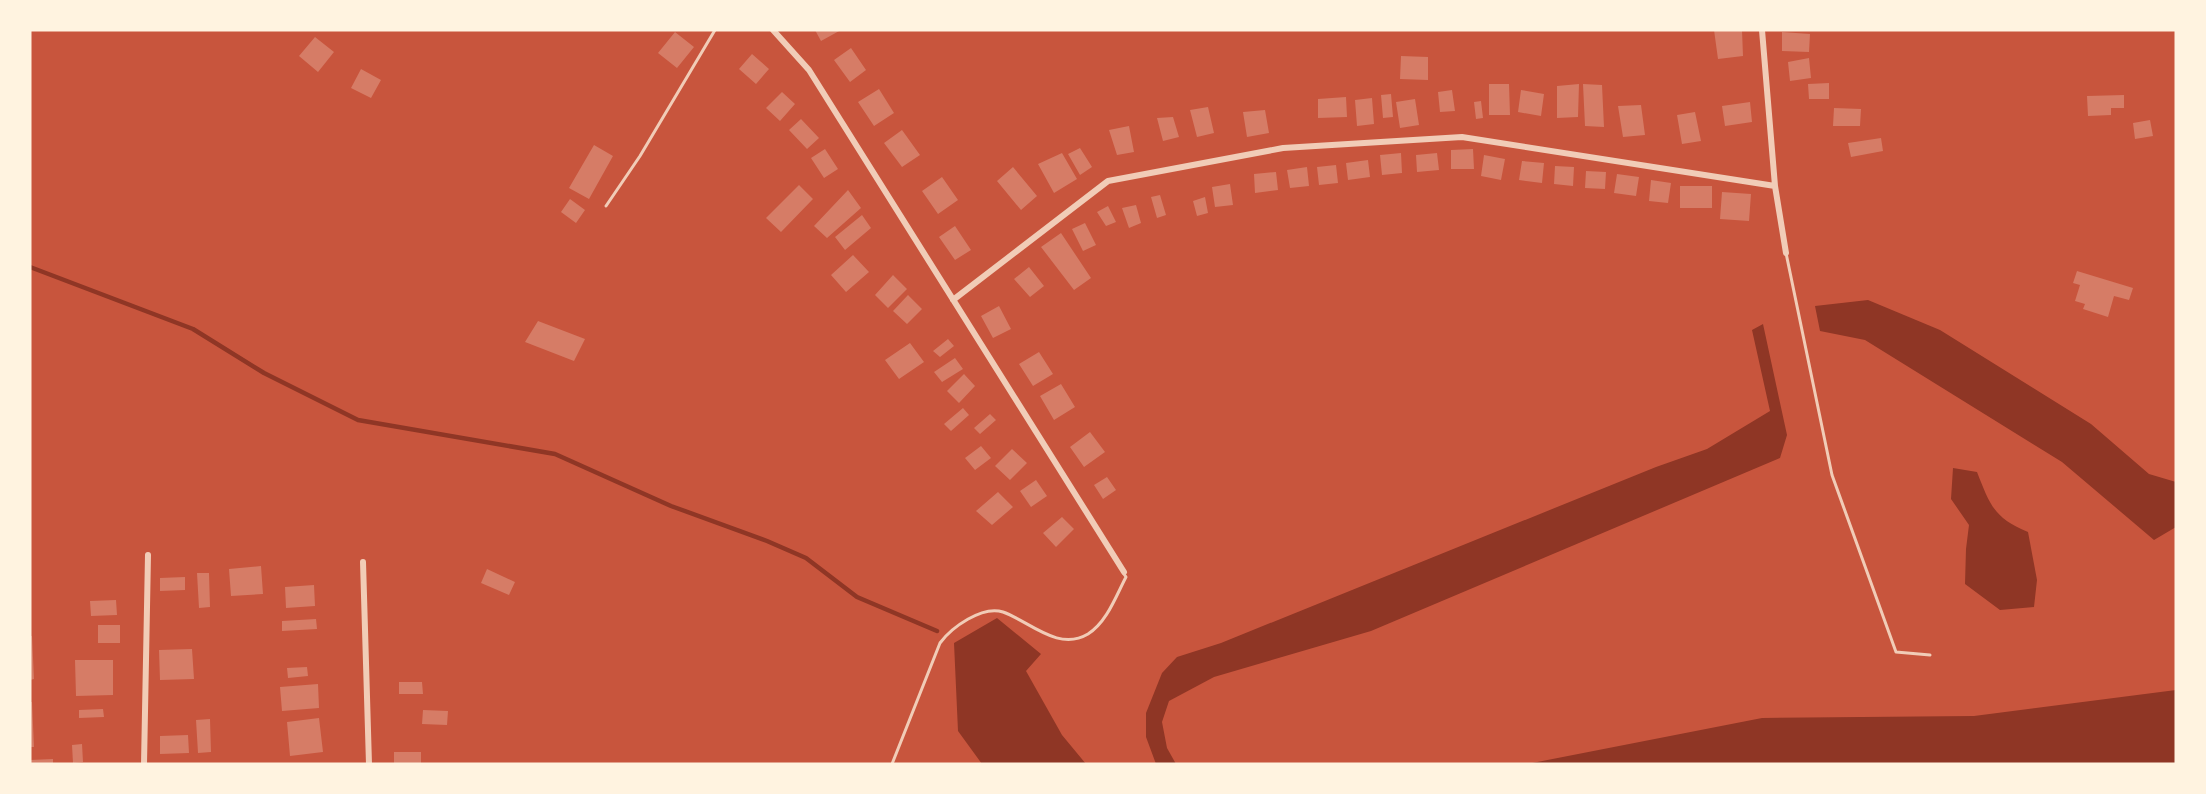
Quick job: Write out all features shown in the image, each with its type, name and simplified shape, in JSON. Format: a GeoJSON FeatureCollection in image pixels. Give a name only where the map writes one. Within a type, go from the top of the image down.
{"type":"FeatureCollection","features":[{"type":"Feature","properties":{"kind":"street"},"geometry":{"type":"LineString","coordinates":[[773,30],[809,70],[1124,572]]}},
{"type":"Feature","properties":{"kind":"street"},"geometry":{"type":"LineString","coordinates":[[1762,30],[1775,186],[1786,253]]}},
{"type":"Feature","properties":{"kind":"street"},"geometry":{"type":"LineString","coordinates":[[953,300],[1108,181],[1283,148],[1462,137],[1775,186]]}},
{"type":"Feature","properties":{"kind":"street"},"geometry":{"type":"LineString","coordinates":[[144,764],[148,555]]}},
{"type":"Feature","properties":{"kind":"street"},"geometry":{"type":"LineString","coordinates":[[363,562],[369,764]]}},
{"type":"Feature","properties":{"kind":"lane"},"geometry":{"type":"LineString","coordinates":[[606,206],[640,156],[715,30]]}},
{"type":"Feature","properties":{"kind":"lane"},"geometry":{"type":"LineString","coordinates":[[1786,253],[1836,486],[1896,652],[1930,655]]}},
{"type":"Feature","properties":{"kind":"lane"},"geometry":{"type":"LineString","coordinates":[[891,764],[940,643],[950,630],[983,613],[1001,611],[1037,630],[1066,640],[1087,634],[1105,617],[1126,577],[1124,572]]}},
{"type":"Feature","properties":{"kind":"shaded area"},"geometry":{"type":"Polygon","coordinates":[[[1868,300],[1940,330],[2091,424],[2149,474],[2176,482],[2176,527],[2154,540],[2062,462],[1865,340],[1820,331],[1815,306],[1868,300]]]}},
{"type":"Feature","properties":{"kind":"shaded area"},"geometry":{"type":"Polygon","coordinates":[[[1763,324],[1787,435],[1780,458],[1371,631],[1214,677],[1169,701],[1162,722],[1167,748],[1176,764],[1156,764],[1146,737],[1146,713],[1162,673],[1177,657],[1221,643],[1656,467],[1707,449],[1770,411],[1752,330],[1763,324]]]}},
{"type":"Feature","properties":{"kind":"shaded area"},"geometry":{"type":"Polygon","coordinates":[[[1953,468],[1977,472],[1990,502],[2000,516],[2028,532],[2037,580],[2034,607],[2000,610],[1965,584],[1969,525],[1951,499],[1953,468]]]}},
{"type":"Feature","properties":{"kind":"shaded area"},"geometry":{"type":"Polygon","coordinates":[[[997,618],[1041,654],[1026,671],[1062,735],[1086,764],[982,764],[958,731],[954,643],[997,618]]]}},
{"type":"Feature","properties":{"kind":"shaded area"},"geometry":{"type":"Polygon","coordinates":[[[2176,690],[2176,764],[1527,764],[1762,718],[1974,716],[2176,690]]]}},
{"type":"Feature","properties":{"kind":"building"},"geometry":{"type":"Polygon","coordinates":[[[815,30],[841,30],[821,41],[815,30]]]}},
{"type":"Feature","properties":{"kind":"building"},"geometry":{"type":"Polygon","coordinates":[[[1714,30],[1742,30],[1743,56],[1718,59],[1714,30]]]}},
{"type":"Feature","properties":{"kind":"building"},"geometry":{"type":"Polygon","coordinates":[[[675,32],[694,47],[677,68],[658,53],[675,32]]]}},
{"type":"Feature","properties":{"kind":"building"},"geometry":{"type":"Polygon","coordinates":[[[1782,32],[1810,34],[1809,52],[1782,51],[1782,32]]]}},
{"type":"Feature","properties":{"kind":"building"},"geometry":{"type":"Polygon","coordinates":[[[315,37],[334,52],[318,72],[299,56],[315,37]]]}},
{"type":"Feature","properties":{"kind":"building"},"geometry":{"type":"Polygon","coordinates":[[[851,48],[866,70],[850,82],[834,60],[851,48]]]}},
{"type":"Feature","properties":{"kind":"building"},"geometry":{"type":"Polygon","coordinates":[[[752,54],[769,69],[756,84],[739,69],[752,54]]]}},
{"type":"Feature","properties":{"kind":"building"},"geometry":{"type":"Polygon","coordinates":[[[1401,56],[1428,57],[1428,80],[1400,79],[1401,56]]]}},
{"type":"Feature","properties":{"kind":"building"},"geometry":{"type":"Polygon","coordinates":[[[1809,58],[1811,78],[1790,81],[1788,62],[1809,58]]]}},
{"type":"Feature","properties":{"kind":"building"},"geometry":{"type":"Polygon","coordinates":[[[361,69],[381,80],[371,98],[351,88],[361,69]]]}},
{"type":"Feature","properties":{"kind":"building"},"geometry":{"type":"Polygon","coordinates":[[[1829,83],[1829,99],[1809,99],[1808,84],[1829,83]]]}},
{"type":"Feature","properties":{"kind":"building"},"geometry":{"type":"Polygon","coordinates":[[[1489,84],[1509,84],[1510,115],[1489,115],[1489,84]]]}},
{"type":"Feature","properties":{"kind":"building"},"geometry":{"type":"Polygon","coordinates":[[[1579,84],[1578,117],[1557,118],[1557,86],[1579,84]]]}},
{"type":"Feature","properties":{"kind":"building"},"geometry":{"type":"Polygon","coordinates":[[[1583,84],[1602,85],[1604,127],[1585,126],[1583,84]]]}},
{"type":"Feature","properties":{"kind":"building"},"geometry":{"type":"Polygon","coordinates":[[[879,89],[894,113],[874,126],[858,102],[879,89]]]}},
{"type":"Feature","properties":{"kind":"building"},"geometry":{"type":"Polygon","coordinates":[[[1452,90],[1455,111],[1440,112],[1438,92],[1452,90]]]}},
{"type":"Feature","properties":{"kind":"building"},"geometry":{"type":"Polygon","coordinates":[[[1521,90],[1544,94],[1541,116],[1518,112],[1521,90]]]}},
{"type":"Feature","properties":{"kind":"building"},"geometry":{"type":"Polygon","coordinates":[[[782,92],[795,104],[780,121],[766,108],[782,92]]]}},
{"type":"Feature","properties":{"kind":"building"},"geometry":{"type":"Polygon","coordinates":[[[1391,94],[1393,117],[1383,118],[1381,95],[1391,94]]]}},
{"type":"Feature","properties":{"kind":"building"},"geometry":{"type":"Polygon","coordinates":[[[2124,95],[2124,108],[2111,108],[2111,115],[2088,116],[2087,96],[2124,95]]]}},
{"type":"Feature","properties":{"kind":"building"},"geometry":{"type":"Polygon","coordinates":[[[1346,97],[1347,117],[1318,118],[1318,99],[1346,97]]]}},
{"type":"Feature","properties":{"kind":"building"},"geometry":{"type":"Polygon","coordinates":[[[1372,98],[1374,124],[1357,126],[1355,100],[1372,98]]]}},
{"type":"Feature","properties":{"kind":"building"},"geometry":{"type":"Polygon","coordinates":[[[1415,99],[1419,125],[1400,128],[1396,102],[1415,99]]]}},
{"type":"Feature","properties":{"kind":"building"},"geometry":{"type":"Polygon","coordinates":[[[1481,101],[1483,118],[1476,119],[1474,102],[1481,101]]]}},
{"type":"Feature","properties":{"kind":"building"},"geometry":{"type":"Polygon","coordinates":[[[1750,102],[1752,122],[1725,126],[1722,106],[1750,102]]]}},
{"type":"Feature","properties":{"kind":"building"},"geometry":{"type":"Polygon","coordinates":[[[1641,105],[1645,135],[1623,137],[1618,106],[1641,105]]]}},
{"type":"Feature","properties":{"kind":"building"},"geometry":{"type":"Polygon","coordinates":[[[1208,107],[1214,133],[1197,137],[1190,110],[1208,107]]]}},
{"type":"Feature","properties":{"kind":"building"},"geometry":{"type":"Polygon","coordinates":[[[1834,108],[1861,109],[1860,126],[1833,126],[1834,108]]]}},
{"type":"Feature","properties":{"kind":"building"},"geometry":{"type":"Polygon","coordinates":[[[1265,110],[1269,133],[1247,137],[1243,112],[1265,110]]]}},
{"type":"Feature","properties":{"kind":"building"},"geometry":{"type":"Polygon","coordinates":[[[1695,112],[1701,141],[1682,144],[1677,115],[1695,112]]]}},
{"type":"Feature","properties":{"kind":"building"},"geometry":{"type":"Polygon","coordinates":[[[1173,117],[1179,137],[1163,141],[1157,118],[1173,117]]]}},
{"type":"Feature","properties":{"kind":"building"},"geometry":{"type":"Polygon","coordinates":[[[801,119],[819,138],[807,149],[789,130],[801,119]]]}},
{"type":"Feature","properties":{"kind":"building"},"geometry":{"type":"Polygon","coordinates":[[[2150,120],[2153,136],[2135,139],[2133,123],[2150,120]]]}},
{"type":"Feature","properties":{"kind":"building"},"geometry":{"type":"Polygon","coordinates":[[[1129,126],[1134,152],[1117,155],[1109,130],[1129,126]]]}},
{"type":"Feature","properties":{"kind":"building"},"geometry":{"type":"Polygon","coordinates":[[[902,130],[920,155],[902,167],[884,143],[902,130]]]}},
{"type":"Feature","properties":{"kind":"building"},"geometry":{"type":"Polygon","coordinates":[[[1881,138],[1883,151],[1851,157],[1848,143],[1881,138]]]}},
{"type":"Feature","properties":{"kind":"building"},"geometry":{"type":"Polygon","coordinates":[[[594,145],[613,156],[589,199],[569,188],[594,145]]]}},
{"type":"Feature","properties":{"kind":"building"},"geometry":{"type":"Polygon","coordinates":[[[1080,148],[1092,167],[1080,175],[1068,154],[1080,148]]]}},
{"type":"Feature","properties":{"kind":"building"},"geometry":{"type":"Polygon","coordinates":[[[825,149],[838,169],[824,178],[811,158],[825,149]]]}},
{"type":"Feature","properties":{"kind":"building"},"geometry":{"type":"Polygon","coordinates":[[[1473,149],[1474,169],[1451,169],[1451,150],[1473,149]]]}},
{"type":"Feature","properties":{"kind":"building"},"geometry":{"type":"Polygon","coordinates":[[[1062,153],[1077,179],[1054,193],[1038,164],[1062,153]]]}},
{"type":"Feature","properties":{"kind":"building"},"geometry":{"type":"Polygon","coordinates":[[[1401,153],[1402,173],[1382,175],[1380,155],[1401,153]]]}},
{"type":"Feature","properties":{"kind":"building"},"geometry":{"type":"Polygon","coordinates":[[[1437,153],[1439,170],[1417,172],[1416,155],[1437,153]]]}},
{"type":"Feature","properties":{"kind":"building"},"geometry":{"type":"Polygon","coordinates":[[[1484,155],[1505,159],[1501,180],[1481,176],[1484,155]]]}},
{"type":"Feature","properties":{"kind":"building"},"geometry":{"type":"Polygon","coordinates":[[[1368,160],[1370,177],[1348,180],[1346,163],[1368,160]]]}},
{"type":"Feature","properties":{"kind":"building"},"geometry":{"type":"Polygon","coordinates":[[[1522,161],[1544,163],[1542,183],[1519,180],[1522,161]]]}},
{"type":"Feature","properties":{"kind":"building"},"geometry":{"type":"Polygon","coordinates":[[[1336,165],[1338,183],[1319,185],[1317,167],[1336,165]]]}},
{"type":"Feature","properties":{"kind":"building"},"geometry":{"type":"Polygon","coordinates":[[[1555,166],[1574,167],[1573,186],[1554,184],[1555,166]]]}},
{"type":"Feature","properties":{"kind":"building"},"geometry":{"type":"Polygon","coordinates":[[[1013,167],[1037,196],[1021,210],[997,181],[1013,167]]]}},
{"type":"Feature","properties":{"kind":"building"},"geometry":{"type":"Polygon","coordinates":[[[1307,167],[1309,186],[1290,188],[1287,170],[1307,167]]]}},
{"type":"Feature","properties":{"kind":"building"},"geometry":{"type":"Polygon","coordinates":[[[1586,171],[1606,172],[1605,189],[1585,188],[1586,171]]]}},
{"type":"Feature","properties":{"kind":"building"},"geometry":{"type":"Polygon","coordinates":[[[1276,172],[1278,190],[1255,193],[1254,174],[1276,172]]]}},
{"type":"Feature","properties":{"kind":"building"},"geometry":{"type":"Polygon","coordinates":[[[1617,174],[1639,177],[1636,196],[1614,193],[1617,174]]]}},
{"type":"Feature","properties":{"kind":"building"},"geometry":{"type":"Polygon","coordinates":[[[942,177],[958,200],[938,214],[922,191],[942,177]]]}},
{"type":"Feature","properties":{"kind":"building"},"geometry":{"type":"Polygon","coordinates":[[[1651,180],[1671,183],[1668,203],[1649,201],[1651,180]]]}},
{"type":"Feature","properties":{"kind":"building"},"geometry":{"type":"Polygon","coordinates":[[[1230,184],[1233,205],[1215,207],[1212,187],[1230,184]]]}},
{"type":"Feature","properties":{"kind":"building"},"geometry":{"type":"Polygon","coordinates":[[[799,185],[813,199],[781,232],[766,218],[799,185]]]}},
{"type":"Feature","properties":{"kind":"building"},"geometry":{"type":"Polygon","coordinates":[[[1680,186],[1712,186],[1712,208],[1680,208],[1680,186]]]}},
{"type":"Feature","properties":{"kind":"building"},"geometry":{"type":"Polygon","coordinates":[[[848,190],[861,208],[827,238],[814,226],[848,190]]]}},
{"type":"Feature","properties":{"kind":"building"},"geometry":{"type":"Polygon","coordinates":[[[1722,192],[1751,194],[1749,221],[1720,219],[1722,192]]]}},
{"type":"Feature","properties":{"kind":"building"},"geometry":{"type":"Polygon","coordinates":[[[1160,195],[1166,215],[1157,218],[1151,197],[1160,195]]]}},
{"type":"Feature","properties":{"kind":"building"},"geometry":{"type":"Polygon","coordinates":[[[1205,197],[1208,213],[1197,216],[1193,201],[1205,197]]]}},
{"type":"Feature","properties":{"kind":"building"},"geometry":{"type":"Polygon","coordinates":[[[570,199],[585,210],[576,223],[561,212],[570,199]]]}},
{"type":"Feature","properties":{"kind":"building"},"geometry":{"type":"Polygon","coordinates":[[[1136,205],[1141,223],[1129,228],[1122,208],[1136,205]]]}},
{"type":"Feature","properties":{"kind":"building"},"geometry":{"type":"Polygon","coordinates":[[[1108,206],[1116,222],[1106,226],[1097,212],[1108,206]]]}},
{"type":"Feature","properties":{"kind":"building"},"geometry":{"type":"Polygon","coordinates":[[[862,215],[871,228],[845,250],[835,237],[862,215]]]}},
{"type":"Feature","properties":{"kind":"building"},"geometry":{"type":"Polygon","coordinates":[[[1085,223],[1096,245],[1083,251],[1072,229],[1085,223]]]}},
{"type":"Feature","properties":{"kind":"building"},"geometry":{"type":"Polygon","coordinates":[[[955,226],[971,250],[955,260],[939,237],[955,226]]]}},
{"type":"Feature","properties":{"kind":"building"},"geometry":{"type":"Polygon","coordinates":[[[1061,233],[1091,278],[1074,290],[1041,247],[1061,233]]]}},
{"type":"Feature","properties":{"kind":"building"},"geometry":{"type":"Polygon","coordinates":[[[853,255],[869,272],[846,292],[831,275],[853,255]]]}},
{"type":"Feature","properties":{"kind":"building"},"geometry":{"type":"Polygon","coordinates":[[[1029,267],[1044,286],[1030,297],[1014,279],[1029,267]]]}},
{"type":"Feature","properties":{"kind":"building"},"geometry":{"type":"Polygon","coordinates":[[[2077,271],[2133,288],[2129,300],[2114,296],[2108,317],[2083,309],[2085,304],[2075,301],[2080,285],[2073,283],[2077,271]]]}},
{"type":"Feature","properties":{"kind":"building"},"geometry":{"type":"Polygon","coordinates":[[[893,275],[907,289],[888,308],[875,295],[893,275]]]}},
{"type":"Feature","properties":{"kind":"building"},"geometry":{"type":"Polygon","coordinates":[[[908,295],[922,309],[907,324],[893,311],[908,295]]]}},
{"type":"Feature","properties":{"kind":"building"},"geometry":{"type":"Polygon","coordinates":[[[999,306],[1011,329],[993,338],[981,316],[999,306]]]}},
{"type":"Feature","properties":{"kind":"building"},"geometry":{"type":"Polygon","coordinates":[[[538,321],[585,339],[574,361],[525,342],[538,321]]]}},
{"type":"Feature","properties":{"kind":"building"},"geometry":{"type":"Polygon","coordinates":[[[948,339],[954,346],[940,357],[933,351],[948,339]]]}},
{"type":"Feature","properties":{"kind":"building"},"geometry":{"type":"Polygon","coordinates":[[[910,343],[924,362],[899,379],[885,360],[910,343]]]}},
{"type":"Feature","properties":{"kind":"building"},"geometry":{"type":"Polygon","coordinates":[[[1039,352],[1053,374],[1033,386],[1019,364],[1039,352]]]}},
{"type":"Feature","properties":{"kind":"building"},"geometry":{"type":"Polygon","coordinates":[[[955,358],[963,369],[942,382],[934,372],[955,358]]]}},
{"type":"Feature","properties":{"kind":"building"},"geometry":{"type":"Polygon","coordinates":[[[964,374],[975,386],[959,403],[947,391],[964,374]]]}},
{"type":"Feature","properties":{"kind":"building"},"geometry":{"type":"Polygon","coordinates":[[[1061,384],[1075,407],[1054,420],[1040,396],[1061,384]]]}},
{"type":"Feature","properties":{"kind":"building"},"geometry":{"type":"Polygon","coordinates":[[[963,408],[969,415],[951,431],[944,424],[963,408]]]}},
{"type":"Feature","properties":{"kind":"building"},"geometry":{"type":"Polygon","coordinates":[[[990,414],[996,420],[980,434],[974,428],[990,414]]]}},
{"type":"Feature","properties":{"kind":"building"},"geometry":{"type":"Polygon","coordinates":[[[1090,432],[1105,452],[1084,467],[1070,447],[1090,432]]]}},
{"type":"Feature","properties":{"kind":"building"},"geometry":{"type":"Polygon","coordinates":[[[981,446],[991,458],[975,470],[965,458],[981,446]]]}},
{"type":"Feature","properties":{"kind":"building"},"geometry":{"type":"Polygon","coordinates":[[[1012,449],[1027,463],[1010,480],[995,466],[1012,449]]]}},
{"type":"Feature","properties":{"kind":"building"},"geometry":{"type":"Polygon","coordinates":[[[1107,477],[1116,490],[1103,499],[1094,485],[1107,477]]]}},
{"type":"Feature","properties":{"kind":"building"},"geometry":{"type":"Polygon","coordinates":[[[1036,480],[1047,496],[1031,507],[1020,491],[1036,480]]]}},
{"type":"Feature","properties":{"kind":"building"},"geometry":{"type":"Polygon","coordinates":[[[998,492],[1013,507],[992,525],[976,511],[998,492]]]}},
{"type":"Feature","properties":{"kind":"building"},"geometry":{"type":"Polygon","coordinates":[[[1062,517],[1074,529],[1056,547],[1043,533],[1062,517]]]}},
{"type":"Feature","properties":{"kind":"building"},"geometry":{"type":"Polygon","coordinates":[[[261,566],[263,594],[231,596],[229,569],[261,566]]]}},
{"type":"Feature","properties":{"kind":"building"},"geometry":{"type":"Polygon","coordinates":[[[487,569],[515,582],[509,595],[481,583],[487,569]]]}},
{"type":"Feature","properties":{"kind":"building"},"geometry":{"type":"Polygon","coordinates":[[[197,573],[209,573],[210,607],[199,608],[197,573]]]}},
{"type":"Feature","properties":{"kind":"building"},"geometry":{"type":"Polygon","coordinates":[[[185,577],[185,590],[160,591],[160,578],[185,577]]]}},
{"type":"Feature","properties":{"kind":"building"},"geometry":{"type":"Polygon","coordinates":[[[314,585],[315,606],[286,608],[285,587],[314,585]]]}},
{"type":"Feature","properties":{"kind":"building"},"geometry":{"type":"Polygon","coordinates":[[[116,600],[117,615],[91,616],[90,601],[116,600]]]}},
{"type":"Feature","properties":{"kind":"building"},"geometry":{"type":"Polygon","coordinates":[[[316,619],[317,629],[282,631],[282,621],[316,619]]]}},
{"type":"Feature","properties":{"kind":"building"},"geometry":{"type":"Polygon","coordinates":[[[98,625],[120,625],[120,643],[98,643],[98,625]]]}},
{"type":"Feature","properties":{"kind":"building"},"geometry":{"type":"Polygon","coordinates":[[[30,636],[32,636],[34,679],[30,680],[30,636]]]}},
{"type":"Feature","properties":{"kind":"building"},"geometry":{"type":"Polygon","coordinates":[[[192,649],[194,679],[160,680],[159,650],[192,649]]]}},
{"type":"Feature","properties":{"kind":"building"},"geometry":{"type":"Polygon","coordinates":[[[75,660],[113,660],[113,695],[76,696],[75,660]]]}},
{"type":"Feature","properties":{"kind":"building"},"geometry":{"type":"Polygon","coordinates":[[[307,667],[308,676],[288,678],[287,668],[307,667]]]}},
{"type":"Feature","properties":{"kind":"building"},"geometry":{"type":"Polygon","coordinates":[[[399,682],[422,682],[423,694],[399,694],[399,682]]]}},
{"type":"Feature","properties":{"kind":"building"},"geometry":{"type":"Polygon","coordinates":[[[318,684],[319,708],[282,711],[280,687],[318,684]]]}},
{"type":"Feature","properties":{"kind":"building"},"geometry":{"type":"Polygon","coordinates":[[[30,702],[32,702],[34,747],[30,747],[30,702]]]}},
{"type":"Feature","properties":{"kind":"building"},"geometry":{"type":"Polygon","coordinates":[[[103,709],[104,717],[79,718],[79,710],[103,709]]]}},
{"type":"Feature","properties":{"kind":"building"},"geometry":{"type":"Polygon","coordinates":[[[423,710],[448,711],[447,725],[422,724],[423,710]]]}},
{"type":"Feature","properties":{"kind":"building"},"geometry":{"type":"Polygon","coordinates":[[[319,718],[323,752],[290,756],[287,722],[319,718]]]}},
{"type":"Feature","properties":{"kind":"building"},"geometry":{"type":"Polygon","coordinates":[[[210,719],[211,752],[198,753],[196,720],[210,719]]]}},
{"type":"Feature","properties":{"kind":"building"},"geometry":{"type":"Polygon","coordinates":[[[188,735],[189,753],[160,754],[160,736],[188,735]]]}},
{"type":"Feature","properties":{"kind":"building"},"geometry":{"type":"Polygon","coordinates":[[[82,744],[83,762],[73,763],[72,745],[82,744]]]}},
{"type":"Feature","properties":{"kind":"building"},"geometry":{"type":"Polygon","coordinates":[[[394,752],[421,752],[421,764],[394,764],[394,752]]]}},
{"type":"Feature","properties":{"kind":"building"},"geometry":{"type":"Polygon","coordinates":[[[53,759],[53,764],[30,764],[30,760],[53,759]]]}},
{"type":"Feature","properties":{"kind":"waterway"},"geometry":{"type":"LineString","coordinates":[[30,267],[193,329],[264,373],[358,420],[555,454],[671,506],[767,541],[806,558],[857,597],[937,631]]}}]}
